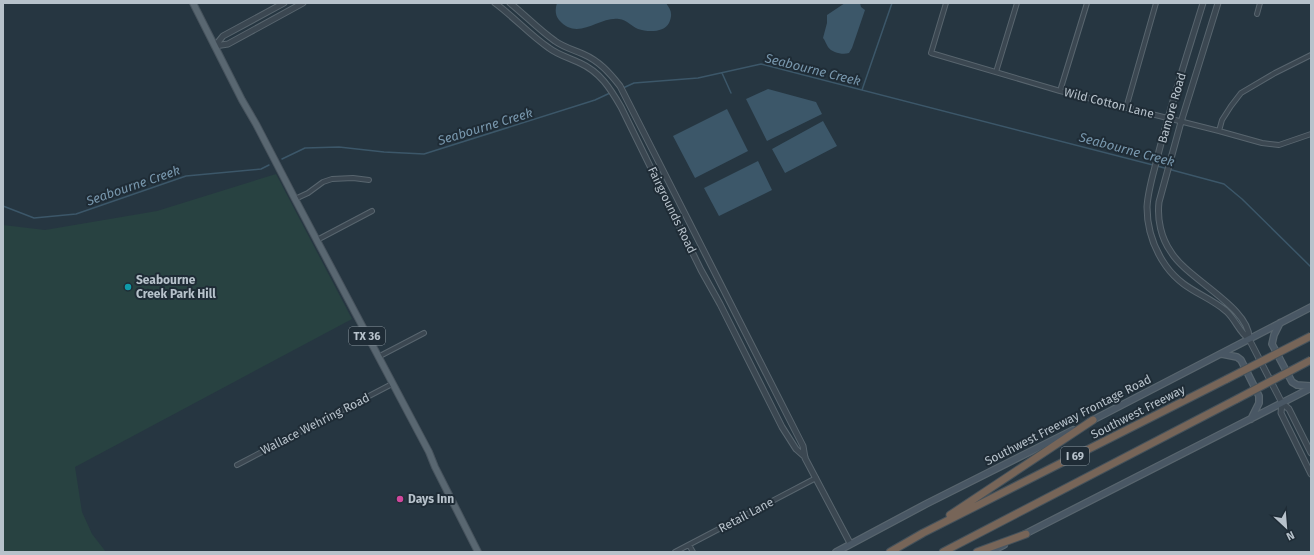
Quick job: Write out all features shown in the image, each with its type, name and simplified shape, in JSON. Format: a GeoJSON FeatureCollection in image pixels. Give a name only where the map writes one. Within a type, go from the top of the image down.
{"type":"FeatureCollection","features":[{"type":"Feature","properties":{"kind":"highway","name":"Southwest Freeway"},"geometry":{"type":"LineString","coordinates":[[890,552],[923,533],[1311,336]]}},
{"type":"Feature","properties":{"kind":"highway","name":"I 69"},"geometry":{"type":"LineString","coordinates":[[943,552],[1311,360]]}},
{"type":"Feature","properties":{"kind":"highway"},"geometry":{"type":"LineString","coordinates":[[923,533],[1093,420]]}},
{"type":"Feature","properties":{"kind":"highway"},"geometry":{"type":"LineString","coordinates":[[977,552],[1026,534]]}},
{"type":"Feature","properties":{"kind":"main road","name":"TX 36"},"geometry":{"type":"LineString","coordinates":[[193,3],[429,452],[435,467],[478,552]]}},
{"type":"Feature","properties":{"kind":"main road","name":"Southwest Freeway Frontage Road"},"geometry":{"type":"LineString","coordinates":[[836,552],[850,543],[1093,420],[1311,307]]}},
{"type":"Feature","properties":{"kind":"main road"},"geometry":{"type":"LineString","coordinates":[[1280,323],[1274,335],[1272,344],[1292,382],[1297,385],[1311,387]]}},
{"type":"Feature","properties":{"kind":"main road"},"geometry":{"type":"LineString","coordinates":[[1221,354],[1237,356],[1241,360],[1259,396],[1259,403],[1251,419]]}},
{"type":"Feature","properties":{"kind":"main road"},"geometry":{"type":"LineString","coordinates":[[990,552],[1311,387]]}},
{"type":"Feature","properties":{"kind":"street"},"geometry":{"type":"LineString","coordinates":[[215,46],[223,36],[284,3]]}},
{"type":"Feature","properties":{"kind":"street"},"geometry":{"type":"LineString","coordinates":[[215,46],[228,44],[303,3]]}},
{"type":"Feature","properties":{"kind":"street","name":"Fairgrounds Road"},"geometry":{"type":"LineString","coordinates":[[495,3],[533,36],[552,50],[593,70],[603,79],[612,91],[701,270],[720,304],[782,427],[796,449],[805,458],[850,543]]}},
{"type":"Feature","properties":{"kind":"street","name":"Wild Cotton Lane"},"geometry":{"type":"LineString","coordinates":[[946,3],[931,52],[1060,91],[1262,143],[1279,145],[1311,134]]}},
{"type":"Feature","properties":{"kind":"street"},"geometry":{"type":"LineString","coordinates":[[996,72],[1017,3]]}},
{"type":"Feature","properties":{"kind":"street"},"geometry":{"type":"LineString","coordinates":[[1060,91],[1087,3]]}},
{"type":"Feature","properties":{"kind":"street"},"geometry":{"type":"LineString","coordinates":[[1126,108],[1156,3]]}},
{"type":"Feature","properties":{"kind":"street","name":"Bamore Road"},"geometry":{"type":"LineString","coordinates":[[1203,3],[1168,118],[1150,186],[1147,207],[1150,233],[1159,255],[1167,267],[1180,281],[1226,311],[1234,319],[1243,335],[1249,339],[1282,403],[1289,409],[1311,453]]}},
{"type":"Feature","properties":{"kind":"street","name":"Bamore Road"},"geometry":{"type":"LineString","coordinates":[[1218,3],[1181,122],[1158,212],[1163,237],[1171,253],[1181,265],[1237,311],[1250,332],[1249,339]]}},
{"type":"Feature","properties":{"kind":"street"},"geometry":{"type":"LineString","coordinates":[[1256,14],[1260,3]]}},
{"type":"Feature","properties":{"kind":"street"},"geometry":{"type":"LineString","coordinates":[[506,12],[512,4]]}},
{"type":"Feature","properties":{"kind":"street","name":"Fairgrounds Road"},"geometry":{"type":"LineString","coordinates":[[512,4],[539,29],[556,42],[584,54],[598,63],[610,73],[620,86],[803,446],[805,458]]}},
{"type":"Feature","properties":{"kind":"street"},"geometry":{"type":"LineString","coordinates":[[1220,131],[1222,120],[1242,93],[1275,73],[1311,55]]}},
{"type":"Feature","properties":{"kind":"street"},"geometry":{"type":"LineString","coordinates":[[295,199],[308,193],[323,182],[332,179],[353,178],[369,180]]}},
{"type":"Feature","properties":{"kind":"street"},"geometry":{"type":"LineString","coordinates":[[317,240],[372,211]]}},
{"type":"Feature","properties":{"kind":"street"},"geometry":{"type":"LineString","coordinates":[[378,357],[424,333]]}},
{"type":"Feature","properties":{"kind":"street","name":"Wallace Wehring Road"},"geometry":{"type":"LineString","coordinates":[[237,465],[392,384]]}},
{"type":"Feature","properties":{"kind":"street","name":"Bamore Road"},"geometry":{"type":"LineString","coordinates":[[1282,403],[1281,413],[1311,474]]}},
{"type":"Feature","properties":{"kind":"street","name":"Retail Lane"},"geometry":{"type":"LineString","coordinates":[[675,552],[816,478]]}},
{"type":"Feature","properties":{"kind":"street"},"geometry":{"type":"LineString","coordinates":[[689,545],[692,552]]}},
{"type":"Feature","properties":{"kind":"green space"},"geometry":{"type":"Polygon","coordinates":[[[276,174],[352,319],[75,467],[82,512],[92,534],[106,552],[3,552],[3,225],[45,230],[157,211],[276,174]]]}},
{"type":"Feature","properties":{"kind":"water"},"geometry":{"type":"Polygon","coordinates":[[[557,3],[666,3],[670,10],[671,17],[667,26],[663,29],[655,31],[638,29],[619,19],[611,19],[589,27],[574,29],[566,26],[559,20],[556,12],[557,3]]]}},
{"type":"Feature","properties":{"kind":"water"},"geometry":{"type":"Polygon","coordinates":[[[845,3],[860,3],[861,7],[865,10],[852,48],[849,53],[844,54],[830,49],[823,38],[827,23],[827,15],[845,3]]]}},
{"type":"Feature","properties":{"kind":"water"},"geometry":{"type":"Polygon","coordinates":[[[768,89],[816,102],[822,114],[767,141],[746,99],[768,89]]]}},
{"type":"Feature","properties":{"kind":"water"},"geometry":{"type":"Polygon","coordinates":[[[727,109],[748,151],[695,178],[673,136],[727,109]]]}},
{"type":"Feature","properties":{"kind":"water"},"geometry":{"type":"Polygon","coordinates":[[[823,121],[837,146],[785,173],[772,149],[823,121]]]}},
{"type":"Feature","properties":{"kind":"water"},"geometry":{"type":"Polygon","coordinates":[[[758,161],[772,190],[719,216],[704,188],[758,161]]]}},
{"type":"Feature","properties":{"kind":"waterway"},"geometry":{"type":"LineString","coordinates":[[862,90],[892,3]]}},
{"type":"Feature","properties":{"kind":"waterway","name":"Seabourne Creek"},"geometry":{"type":"LineString","coordinates":[[623,88],[634,83],[698,78],[761,64],[1153,165]]}},
{"type":"Feature","properties":{"kind":"waterway"},"geometry":{"type":"LineString","coordinates":[[722,73],[731,93]]}},
{"type":"Feature","properties":{"kind":"waterway","name":"Seabourne Creek"},"geometry":{"type":"LineString","coordinates":[[282,159],[305,148],[339,147],[384,152],[424,154],[595,100],[610,93]]}},
{"type":"Feature","properties":{"kind":"waterway","name":"Seabourne Creek"},"geometry":{"type":"LineString","coordinates":[[3,206],[34,218],[76,214],[186,176],[261,169],[269,165]]}},
{"type":"Feature","properties":{"kind":"waterway","name":"Seabourne Creek"},"geometry":{"type":"LineString","coordinates":[[1157,166],[1224,184],[1242,199],[1311,267]]}},
{"type":"Feature","properties":{"kind":"place","name":"Seabourne Creek Park Hill"},"geometry":{"type":"Point","coordinates":[128,287]}},
{"type":"Feature","properties":{"kind":"place","name":"Days Inn"},"geometry":{"type":"Point","coordinates":[400,499]}}]}
